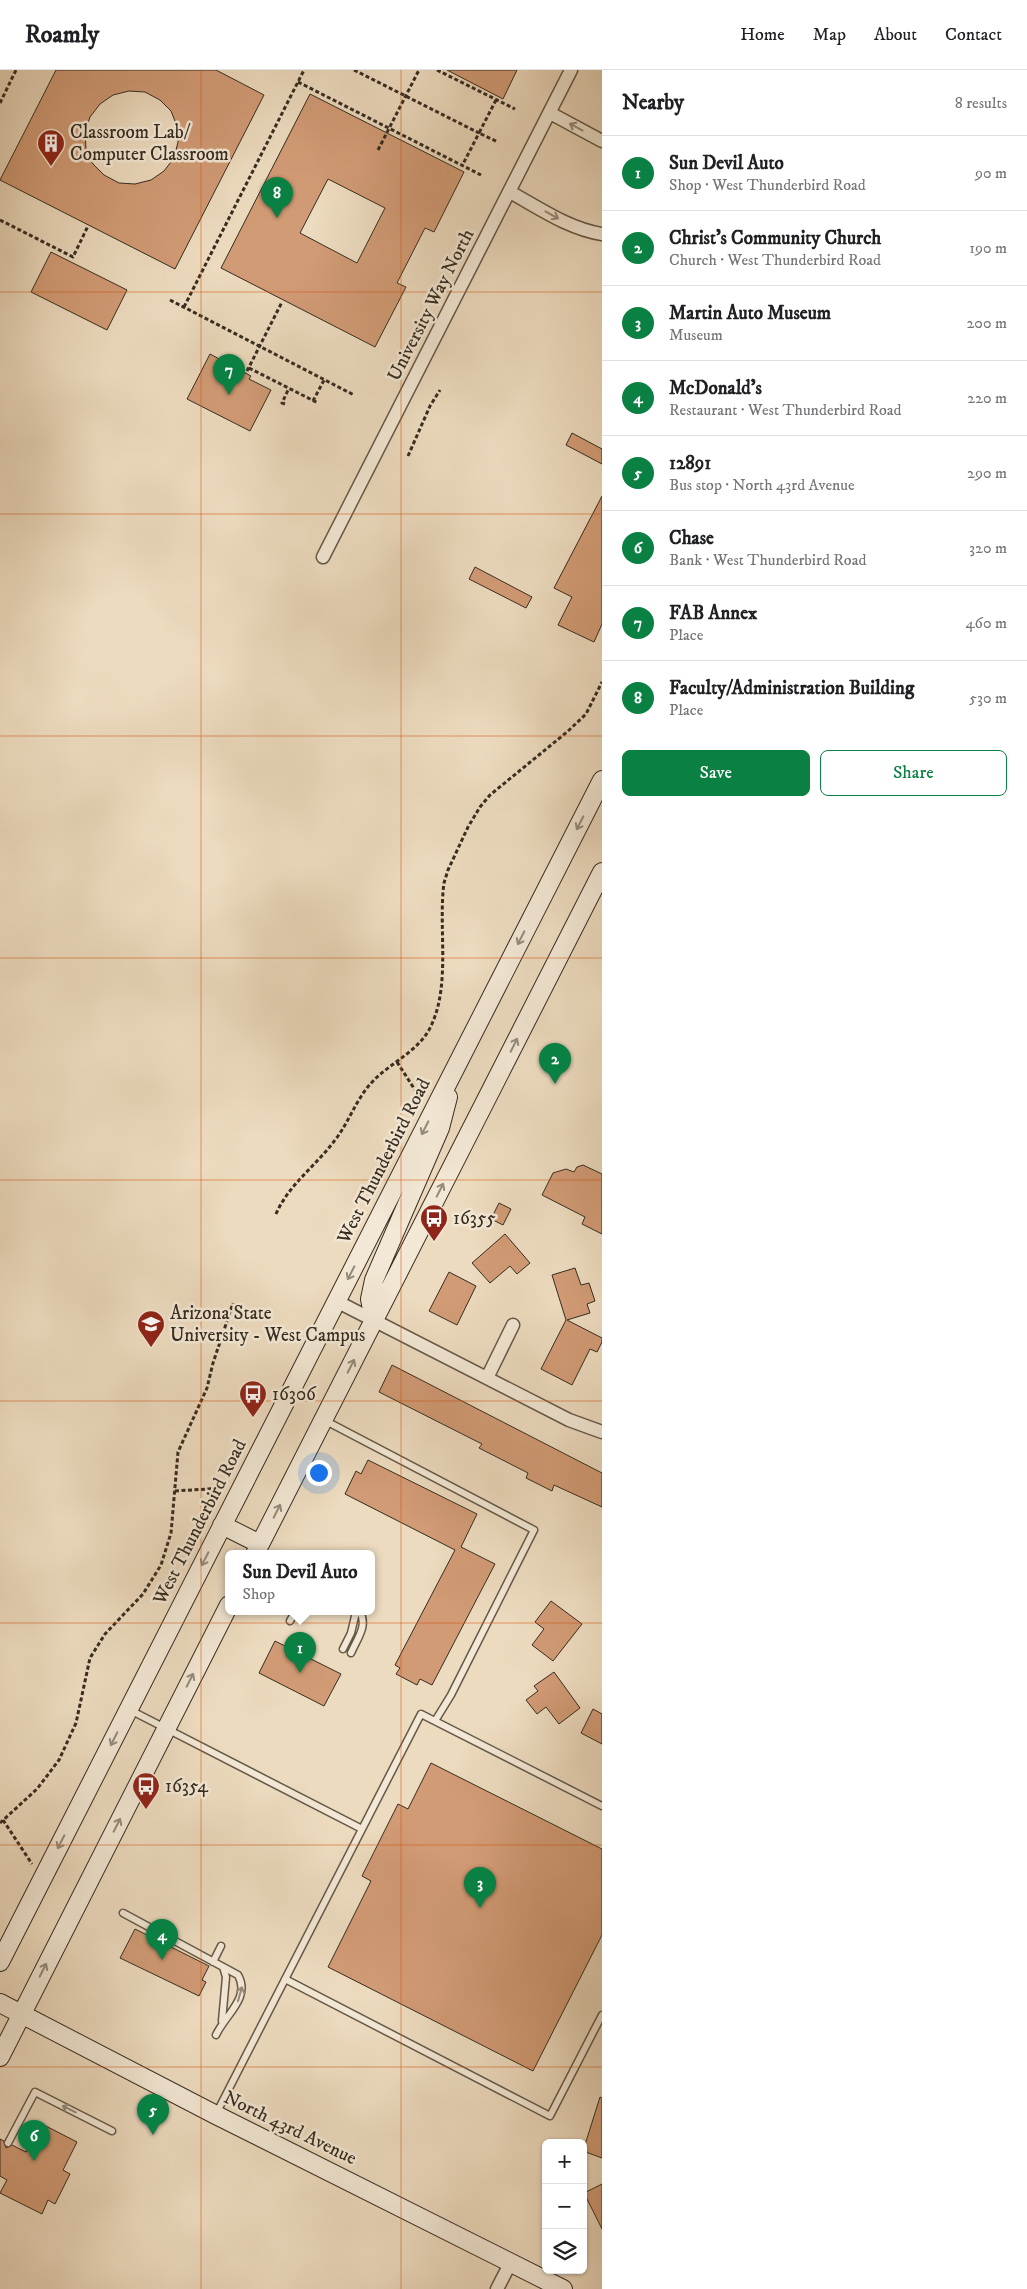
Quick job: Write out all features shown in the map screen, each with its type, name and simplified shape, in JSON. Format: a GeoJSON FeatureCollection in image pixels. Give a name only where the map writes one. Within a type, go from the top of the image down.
{"type":"FeatureCollection","features":[{"type":"Feature","properties":{"kind":"main road","name":"West Thunderbird Road"},"geometry":{"type":"LineString","coordinates":[[0,1962],[602,780]]}},
{"type":"Feature","properties":{"kind":"main road"},"geometry":{"type":"LineString","coordinates":[[222,1525],[257,1549],[602,872]]}},
{"type":"Feature","properties":{"kind":"main road"},"geometry":{"type":"LineString","coordinates":[[374,1320],[370,1299],[374,1280],[440,1128],[447,1106],[451,1077]]}},
{"type":"Feature","properties":{"kind":"main road"},"geometry":{"type":"LineString","coordinates":[[0,2056],[225,1613]]}},
{"type":"Feature","properties":{"kind":"main road","name":"North 43rd Avenue"},"geometry":{"type":"LineString","coordinates":[[0,2003],[216,2115],[563,2289]]}},
{"type":"Feature","properties":{"kind":"street","name":"University Way North"},"geometry":{"type":"LineString","coordinates":[[323,557],[571,70]]}},
{"type":"Feature","properties":{"kind":"street"},"geometry":{"type":"LineString","coordinates":[[550,113],[602,141]]}},
{"type":"Feature","properties":{"kind":"street"},"geometry":{"type":"LineString","coordinates":[[510,192],[568,224],[587,232],[602,234]]}},
{"type":"Feature","properties":{"kind":"street"},"geometry":{"type":"LineString","coordinates":[[336,1301],[568,1420],[602,1432]]}},
{"type":"Feature","properties":{"kind":"street"},"geometry":{"type":"LineString","coordinates":[[487,1378],[514,1325]]}},
{"type":"Feature","properties":{"kind":"street"},"geometry":{"type":"LineString","coordinates":[[497,2289],[511,2262]]}},
{"type":"Feature","properties":{"kind":"lane"},"geometry":{"type":"LineString","coordinates":[[323,1420],[534,1530],[451,1695],[434,1721]]}},
{"type":"Feature","properties":{"kind":"lane"},"geometry":{"type":"LineString","coordinates":[[290,1621],[293,1615]]}},
{"type":"Feature","properties":{"kind":"lane"},"geometry":{"type":"LineString","coordinates":[[343,1649],[351,1633],[355,1615]]}},
{"type":"Feature","properties":{"kind":"lane"},"geometry":{"type":"LineString","coordinates":[[351,1653],[363,1627],[364,1619],[362,1615]]}},
{"type":"Feature","properties":{"kind":"lane"},"geometry":{"type":"LineString","coordinates":[[129,1710],[362,1829]]}},
{"type":"Feature","properties":{"kind":"lane"},"geometry":{"type":"LineString","coordinates":[[216,2115],[421,1714],[602,1806]]}},
{"type":"Feature","properties":{"kind":"lane"},"geometry":{"type":"LineString","coordinates":[[123,1913],[238,1975],[243,1989],[234,2009],[222,2022],[216,2035]]}},
{"type":"Feature","properties":{"kind":"lane"},"geometry":{"type":"LineString","coordinates":[[213,1962],[221,1946]]}},
{"type":"Feature","properties":{"kind":"lane"},"geometry":{"type":"LineString","coordinates":[[222,2022],[226,1976],[223,1967]]}},
{"type":"Feature","properties":{"kind":"lane"},"geometry":{"type":"LineString","coordinates":[[285,1979],[550,2116],[602,2015]]}},
{"type":"Feature","properties":{"kind":"lane"},"geometry":{"type":"LineString","coordinates":[[8,2143],[35,2092],[112,2131]]}},
{"type":"Feature","properties":{"kind":"path"},"geometry":{"type":"LineString","coordinates":[[0,103],[16,70]]}},
{"type":"Feature","properties":{"kind":"path"},"geometry":{"type":"LineString","coordinates":[[184,307],[304,70]]}},
{"type":"Feature","properties":{"kind":"path"},"geometry":{"type":"LineString","coordinates":[[354,70],[498,142]]}},
{"type":"Feature","properties":{"kind":"path"},"geometry":{"type":"LineString","coordinates":[[378,150],[419,70]]}},
{"type":"Feature","properties":{"kind":"path"},"geometry":{"type":"LineString","coordinates":[[437,70],[515,109]]}},
{"type":"Feature","properties":{"kind":"path"},"geometry":{"type":"LineString","coordinates":[[298,82],[481,175]]}},
{"type":"Feature","properties":{"kind":"path"},"geometry":{"type":"LineString","coordinates":[[462,166],[496,100]]}},
{"type":"Feature","properties":{"kind":"path"},"geometry":{"type":"LineString","coordinates":[[0,220],[73,257],[88,226]]}},
{"type":"Feature","properties":{"kind":"path"},"geometry":{"type":"LineString","coordinates":[[170,300],[354,395]]}},
{"type":"Feature","properties":{"kind":"path"},"geometry":{"type":"LineString","coordinates":[[282,302],[248,369],[318,403]]}},
{"type":"Feature","properties":{"kind":"path"},"geometry":{"type":"LineString","coordinates":[[313,400],[324,380]]}},
{"type":"Feature","properties":{"kind":"path"},"geometry":{"type":"LineString","coordinates":[[285,404],[282,403],[289,388]]}},
{"type":"Feature","properties":{"kind":"path"},"geometry":{"type":"LineString","coordinates":[[408,456],[430,406],[440,390]]}},
{"type":"Feature","properties":{"kind":"path"},"geometry":{"type":"LineString","coordinates":[[276,1214],[288,1192],[335,1141],[362,1093],[375,1079],[424,1038],[436,1014],[440,998],[444,883],[448,870],[473,817],[490,795],[567,732],[586,714],[602,682]]}},
{"type":"Feature","properties":{"kind":"path"},"geometry":{"type":"LineString","coordinates":[[397,1062],[417,1093]]}},
{"type":"Feature","properties":{"kind":"path"},"geometry":{"type":"LineString","coordinates":[[34,1866],[2,1822],[46,1778],[66,1748],[76,1723],[93,1652],[105,1634],[143,1594],[161,1565],[171,1533],[178,1452],[207,1388],[212,1363],[233,1303]]}},
{"type":"Feature","properties":{"kind":"path"},"geometry":{"type":"LineString","coordinates":[[175,1491],[226,1488]]}},
{"type":"Feature","properties":{"kind":"building","name":"Classroom Lab/ Computer Classroom"},"geometry":{"type":"Polygon","coordinates":[[[56,70],[216,70],[264,95],[175,269],[0,180],[56,70]],[[129,91],[113,95],[100,104],[90,117],[85,132],[86,149],[93,164],[104,175],[119,183],[135,184],[151,180],[164,171],[174,158],[178,142],[177,126],[171,111],[160,100],[145,92],[129,91]]]}},
{"type":"Feature","properties":{"kind":"building"},"geometry":{"type":"Polygon","coordinates":[[[447,70],[517,70],[503,99],[447,70]]]}},
{"type":"Feature","properties":{"kind":"building"},"geometry":{"type":"Polygon","coordinates":[[[310,94],[464,172],[434,232],[425,228],[397,283],[406,287],[375,347],[221,268],[310,94]],[[328,179],[300,233],[357,263],[385,208],[328,179]]]}},
{"type":"Feature","properties":{"kind":"building"},"geometry":{"type":"Polygon","coordinates":[[[51,252],[127,290],[107,330],[31,292],[51,252]]]}},
{"type":"Feature","properties":{"kind":"building"},"geometry":{"type":"Polygon","coordinates":[[[210,354],[251,376],[249,379],[271,390],[250,431],[187,399],[210,354]]]}},
{"type":"Feature","properties":{"kind":"building"},"geometry":{"type":"Polygon","coordinates":[[[572,433],[602,449],[602,464],[566,445],[572,433]]]}},
{"type":"Feature","properties":{"kind":"building"},"geometry":{"type":"Polygon","coordinates":[[[602,496],[602,624],[594,642],[558,625],[572,597],[554,588],[602,496]]]}},
{"type":"Feature","properties":{"kind":"building"},"geometry":{"type":"Polygon","coordinates":[[[475,567],[532,597],[526,608],[469,579],[475,567]]]}},
{"type":"Feature","properties":{"kind":"building"},"geometry":{"type":"Polygon","coordinates":[[[583,1165],[602,1174],[602,1234],[582,1224],[585,1217],[542,1195],[553,1173],[566,1169],[574,1172],[577,1167],[583,1165]]]}},
{"type":"Feature","properties":{"kind":"building"},"geometry":{"type":"Polygon","coordinates":[[[499,1203],[511,1209],[503,1225],[491,1219],[499,1203]]]}},
{"type":"Feature","properties":{"kind":"building"},"geometry":{"type":"Polygon","coordinates":[[[505,1234],[530,1263],[517,1274],[510,1266],[490,1283],[472,1263],[505,1234]]]}},
{"type":"Feature","properties":{"kind":"building"},"geometry":{"type":"Polygon","coordinates":[[[575,1268],[581,1285],[589,1283],[595,1301],[587,1304],[590,1313],[567,1320],[602,1338],[602,1342],[597,1352],[590,1349],[572,1385],[541,1369],[566,1320],[552,1275],[575,1268]]]}},
{"type":"Feature","properties":{"kind":"building"},"geometry":{"type":"Polygon","coordinates":[[[449,1272],[476,1286],[457,1325],[429,1311],[449,1272]]]}},
{"type":"Feature","properties":{"kind":"building"},"geometry":{"type":"Polygon","coordinates":[[[392,1365],[602,1473],[602,1507],[554,1485],[552,1491],[526,1478],[528,1473],[479,1448],[482,1444],[379,1392],[392,1365]]]}},
{"type":"Feature","properties":{"kind":"building"},"geometry":{"type":"Polygon","coordinates":[[[368,1460],[477,1514],[461,1547],[495,1564],[432,1685],[420,1679],[417,1685],[396,1674],[400,1668],[395,1665],[455,1550],[345,1494],[356,1471],[361,1474],[368,1460]]]}},
{"type":"Feature","properties":{"kind":"building"},"geometry":{"type":"Polygon","coordinates":[[[551,1601],[582,1624],[553,1661],[532,1645],[544,1629],[535,1622],[551,1601]]]}},
{"type":"Feature","properties":{"kind":"building"},"geometry":{"type":"Polygon","coordinates":[[[275,1641],[341,1674],[324,1706],[259,1673],[275,1641]]]}},
{"type":"Feature","properties":{"kind":"building"},"geometry":{"type":"Polygon","coordinates":[[[554,1672],[580,1708],[559,1724],[546,1707],[537,1714],[526,1700],[538,1691],[534,1686],[554,1672]]]}},
{"type":"Feature","properties":{"kind":"building"},"geometry":{"type":"Polygon","coordinates":[[[593,1709],[602,1714],[602,1744],[581,1733],[593,1709]]]}},
{"type":"Feature","properties":{"kind":"building"},"geometry":{"type":"Polygon","coordinates":[[[431,1763],[602,1849],[602,1935],[533,2071],[328,1967],[371,1881],[362,1876],[398,1804],[408,1809],[431,1763]]]}},
{"type":"Feature","properties":{"kind":"building"},"geometry":{"type":"Polygon","coordinates":[[[135,1929],[209,1966],[202,1980],[206,1982],[199,1996],[120,1958],[135,1929]]]}},
{"type":"Feature","properties":{"kind":"building"},"geometry":{"type":"Polygon","coordinates":[[[600,2097],[602,2098],[602,2158],[587,2152],[587,2139],[600,2097]]]}},
{"type":"Feature","properties":{"kind":"building"},"geometry":{"type":"Polygon","coordinates":[[[40,2123],[77,2142],[63,2170],[70,2174],[55,2204],[48,2200],[42,2214],[0,2193],[7,2180],[0,2176],[0,2139],[4,2141],[6,2148],[12,2145],[26,2152],[40,2123]]]}},
{"type":"Feature","properties":{"kind":"building"},"geometry":{"type":"Polygon","coordinates":[[[602,2184],[602,2229],[587,2199],[587,2192],[602,2184]]]}},
{"type":"Feature","properties":{"kind":"place","name":"Classroom Lab/ Computer Classroom"},"geometry":{"type":"Point","coordinates":[51,167]}},
{"type":"Feature","properties":{"kind":"place","name":"Faculty/Administration Building"},"geometry":{"type":"Point","coordinates":[277,218]}},
{"type":"Feature","properties":{"kind":"place","name":"FAB Annex"},"geometry":{"type":"Point","coordinates":[229,395]}},
{"type":"Feature","properties":{"kind":"place","name":"Christ's Community Church"},"geometry":{"type":"Point","coordinates":[555,1084]}},
{"type":"Feature","properties":{"kind":"place","name":"16355"},"geometry":{"type":"Point","coordinates":[434,1242]}},
{"type":"Feature","properties":{"kind":"place","name":"Arizona State University - West Campus"},"geometry":{"type":"Point","coordinates":[151,1348]}},
{"type":"Feature","properties":{"kind":"place","name":"16306"},"geometry":{"type":"Point","coordinates":[253,1418]}},
{"type":"Feature","properties":{"kind":"place","name":"Sun Devil Auto"},"geometry":{"type":"Point","coordinates":[300,1673]}},
{"type":"Feature","properties":{"kind":"place","name":"16354"},"geometry":{"type":"Point","coordinates":[146,1810]}},
{"type":"Feature","properties":{"kind":"place","name":"Martin Auto Museum"},"geometry":{"type":"Point","coordinates":[480,1908]}},
{"type":"Feature","properties":{"kind":"place","name":"McDonald's"},"geometry":{"type":"Point","coordinates":[162,1960]}},
{"type":"Feature","properties":{"kind":"place","name":"12891"},"geometry":{"type":"Point","coordinates":[153,2135]}},
{"type":"Feature","properties":{"kind":"place","name":"Chase"},"geometry":{"type":"Point","coordinates":[34,2161]}}]}
